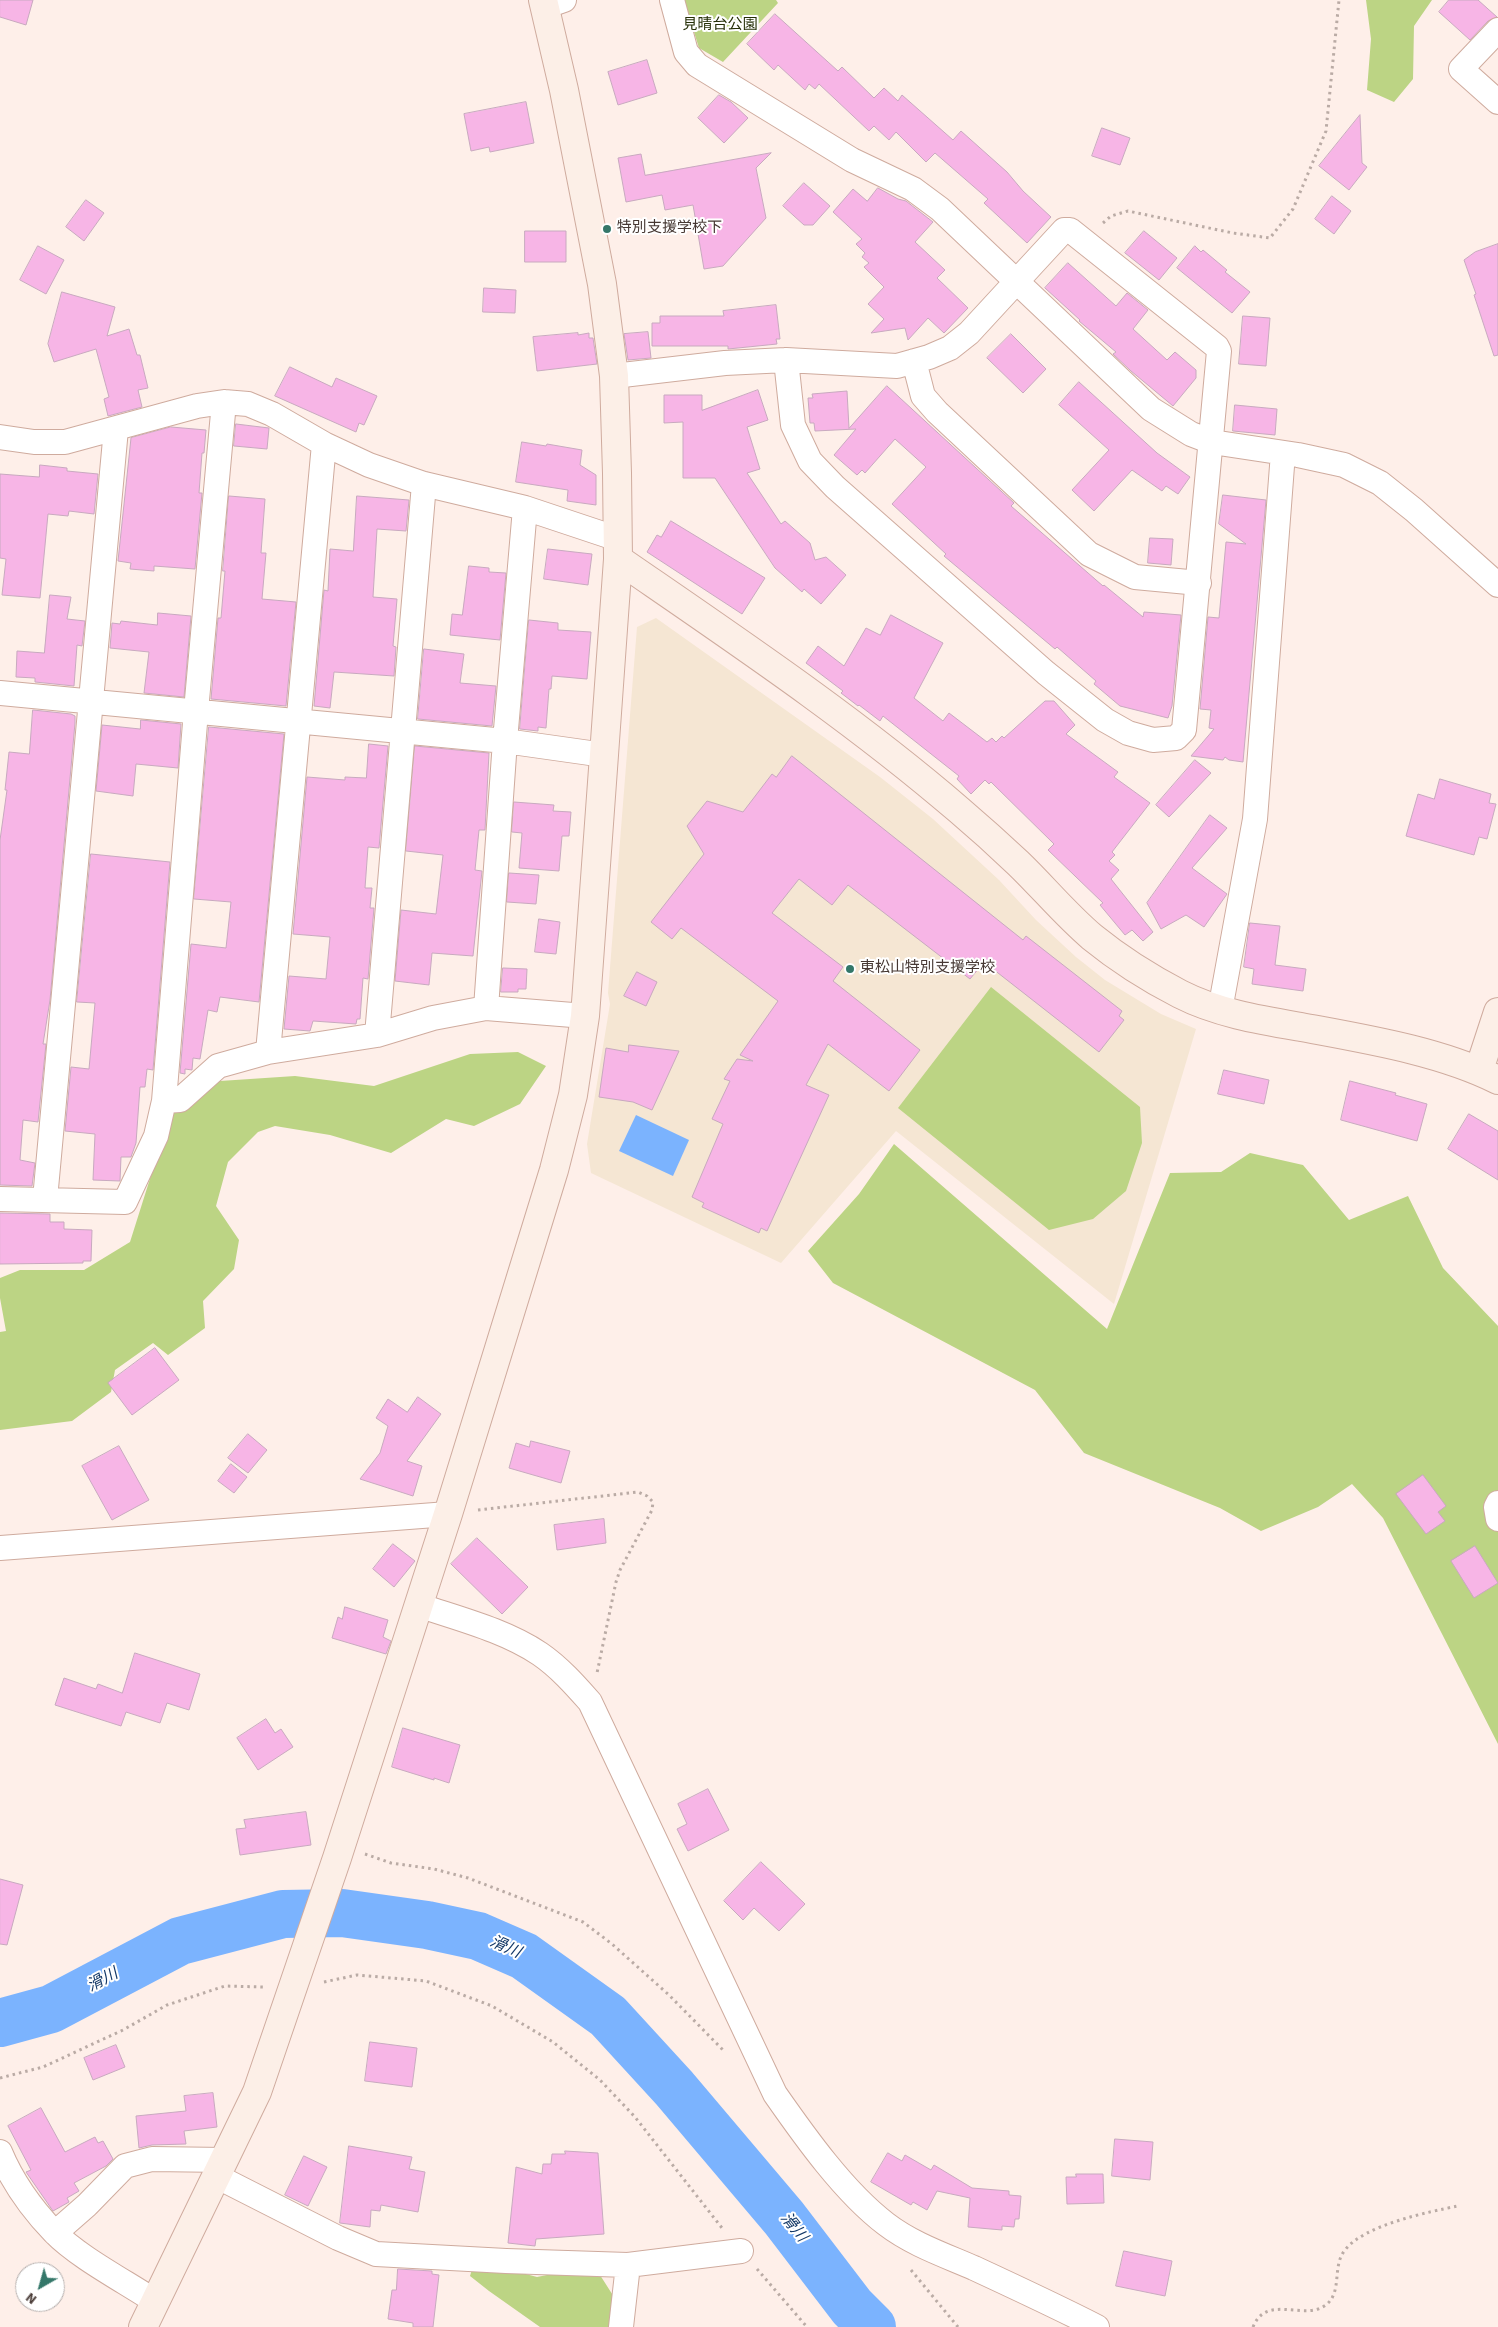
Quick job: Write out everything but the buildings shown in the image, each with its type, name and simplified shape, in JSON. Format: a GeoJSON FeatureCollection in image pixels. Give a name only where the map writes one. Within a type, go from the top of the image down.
{"type":"FeatureCollection","features":[{"type":"Feature","properties":{"kind":"street"},"geometry":{"type":"LineString","coordinates":[[672,0],[686,52],[697,65],[852,160],[914,189],[940,209],[1151,409],[1191,434],[1212,442],[1344,465],[1380,483],[1414,510],[1498,585]]}},
{"type":"Feature","properties":{"kind":"street"},"geometry":{"type":"LineString","coordinates":[[143,2327],[257,2092],[339,1852],[448,1514],[554,1170],[572,1095],[585,1016],[618,549],[614,376],[602,284],[564,90],[550,2]]}},
{"type":"Feature","properties":{"kind":"street"},"geometry":{"type":"LineString","coordinates":[[1498,30],[1461,69],[1498,102]]}},
{"type":"Feature","properties":{"kind":"street"},"geometry":{"type":"LineString","coordinates":[[614,376],[725,363],[786,360],[898,366],[914,361],[950,348],[969,333],[1064,230],[1070,230],[1217,347],[1219,351],[1184,730],[1176,738],[1153,740],[1128,733],[1105,720],[1046,673],[835,487],[810,461],[794,425],[786,360]]}},
{"type":"Feature","properties":{"kind":"street"},"geometry":{"type":"LineString","coordinates":[[914,361],[923,396],[937,412],[1089,554],[1135,577],[1199,583]]}},
{"type":"Feature","properties":{"kind":"street"},"geometry":{"type":"LineString","coordinates":[[0,1200],[45,1199],[126,1202],[156,1136],[164,1101],[224,402]]}},
{"type":"Feature","properties":{"kind":"street"},"geometry":{"type":"LineString","coordinates":[[0,437],[34,442],[65,442],[196,406],[224,402],[248,404],[272,414],[324,444],[369,465],[424,484],[525,508],[618,549],[750,650],[870,738],[965,816],[1018,864],[1074,921],[1106,948],[1174,990],[1220,1010],[1412,1050],[1489,1075],[1498,1012]]}},
{"type":"Feature","properties":{"kind":"street"},"geometry":{"type":"LineString","coordinates":[[45,1199],[116,429]]}},
{"type":"Feature","properties":{"kind":"street"},"geometry":{"type":"LineString","coordinates":[[268,1052],[324,444]]}},
{"type":"Feature","properties":{"kind":"street"},"geometry":{"type":"LineString","coordinates":[[1220,1010],[1255,819],[1283,453]]}},
{"type":"Feature","properties":{"kind":"street"},"geometry":{"type":"LineString","coordinates":[[377,1035],[424,484]]}},
{"type":"Feature","properties":{"kind":"street"},"geometry":{"type":"LineString","coordinates":[[486,1008],[505,741],[525,508]]}},
{"type":"Feature","properties":{"kind":"street"},"geometry":{"type":"LineString","coordinates":[[0,692],[505,741],[604,755]]}},
{"type":"Feature","properties":{"kind":"street"},"geometry":{"type":"LineString","coordinates":[[164,1101],[180,1100],[218,1066],[268,1052],[377,1035],[434,1018],[486,1008],[585,1016]]}},
{"type":"Feature","properties":{"kind":"street"},"geometry":{"type":"LineString","coordinates":[[1498,1502],[1496,1507],[1498,1519]]}},
{"type":"Feature","properties":{"kind":"street"},"geometry":{"type":"LineString","coordinates":[[0,1548],[448,1514]]}},
{"type":"Feature","properties":{"kind":"street"},"geometry":{"type":"LineString","coordinates":[[418,1605],[502,1634],[540,1654],[566,1675],[590,1702],[775,2094],[812,2146],[868,2208],[886,2224],[917,2243],[1050,2302],[1097,2327]]}},
{"type":"Feature","properties":{"kind":"street"},"geometry":{"type":"LineString","coordinates":[[0,2152],[25,2198],[55,2233],[78,2251],[156,2302]]}},
{"type":"Feature","properties":{"kind":"street"},"geometry":{"type":"LineString","coordinates":[[55,2233],[87,2205],[124,2166],[152,2159],[221,2169],[338,2238],[376,2254],[506,2261],[628,2264],[742,2252]]}},
{"type":"Feature","properties":{"kind":"street"},"geometry":{"type":"LineString","coordinates":[[621,2327],[628,2264]]}},
{"type":"Feature","properties":{"kind":"path"},"geometry":{"type":"LineString","coordinates":[[1086,242],[1111,216],[1128,211],[1233,233],[1270,238],[1293,209],[1326,131],[1339,0]]}},
{"type":"Feature","properties":{"kind":"path"},"geometry":{"type":"LineString","coordinates":[[448,1514],[618,1493],[638,1492],[647,1496],[653,1502],[652,1510],[620,1570],[616,1582],[590,1702]]}},
{"type":"Feature","properties":{"kind":"path"},"geometry":{"type":"LineString","coordinates":[[339,1852],[391,1863],[434,1869],[468,1878],[583,1922],[612,1944],[669,1995],[729,2055]]}},
{"type":"Feature","properties":{"kind":"path"},"geometry":{"type":"LineString","coordinates":[[0,2078],[43,2067],[122,2030],[167,2005],[225,1986],[357,1975],[426,1981],[492,2006],[545,2038],[600,2080],[635,2117],[742,2252],[807,2327]]}},
{"type":"Feature","properties":{"kind":"path"},"geometry":{"type":"LineString","coordinates":[[1253,2327],[1258,2317],[1273,2309],[1317,2309],[1330,2301],[1336,2290],[1339,2259],[1345,2249],[1356,2240],[1379,2228],[1419,2214],[1458,2206]]}},
{"type":"Feature","properties":{"kind":"path"},"geometry":{"type":"LineString","coordinates":[[910,2269],[958,2327]]}},
{"type":"Feature","properties":{"kind":"shaded area","name":"東松山特別支援学校"},"geometry":{"type":"Polygon","coordinates":[[[656,618],[880,777],[933,819],[999,880],[1036,920],[1076,957],[1105,980],[1161,1014],[1196,1029],[1114,1304],[896,1131],[781,1263],[591,1173],[587,1144],[610,1004],[608,993],[637,627],[656,618]]]}},
{"type":"Feature","properties":{"kind":"green space","name":"見晴台公園"},"geometry":{"type":"Polygon","coordinates":[[[684,0],[776,0],[778,3],[723,62],[699,48],[684,0]]]}},
{"type":"Feature","properties":{"kind":"green space"},"geometry":{"type":"Polygon","coordinates":[[[1366,0],[1432,0],[1414,26],[1413,79],[1394,102],[1367,90],[1371,39],[1366,0]]]}},
{"type":"Feature","properties":{"kind":"green space"},"geometry":{"type":"Polygon","coordinates":[[[991,987],[1140,1107],[1142,1143],[1126,1191],[1093,1219],[1049,1230],[898,1108],[991,987]]]}},
{"type":"Feature","properties":{"kind":"green space"},"geometry":{"type":"Polygon","coordinates":[[[518,1052],[546,1066],[520,1104],[474,1126],[446,1119],[391,1153],[330,1135],[275,1126],[258,1132],[228,1162],[216,1206],[239,1240],[234,1269],[203,1301],[205,1328],[168,1355],[153,1343],[115,1370],[111,1392],[72,1421],[0,1430],[0,1332],[6,1331],[0,1298],[0,1278],[20,1270],[84,1270],[130,1242],[172,1109],[220,1081],[295,1076],[374,1086],[470,1054],[518,1052]]]}},
{"type":"Feature","properties":{"kind":"green space"},"geometry":{"type":"Polygon","coordinates":[[[894,1144],[1107,1329],[1170,1173],[1221,1172],[1250,1153],[1303,1165],[1349,1220],[1408,1196],[1443,1268],[1498,1326],[1498,1744],[1383,1518],[1352,1484],[1318,1507],[1261,1531],[1220,1508],[1084,1453],[1035,1390],[833,1283],[808,1251],[859,1194],[894,1144]]]}},
{"type":"Feature","properties":{"kind":"green space"},"geometry":{"type":"Polygon","coordinates":[[[473,2266],[503,2268],[537,2277],[562,2272],[600,2275],[614,2297],[610,2327],[540,2327],[470,2276],[473,2266]]]}},
{"type":"Feature","properties":{"kind":"water"},"geometry":{"type":"Polygon","coordinates":[[[636,1115],[689,1140],[673,1176],[619,1151],[636,1115]]]}},
{"type":"Feature","properties":{"kind":"waterway","name":"滑川"},"geometry":{"type":"LineString","coordinates":[[0,2023],[51,2009],[180,1941],[283,1914],[342,1913],[427,1925],[478,1936],[524,1956],[608,2016],[674,2088],[784,2218],[852,2307],[872,2327]]}},
{"type":"Feature","properties":{"kind":"place","name":"特別支援学校下"},"geometry":{"type":"Point","coordinates":[607,229]}},
{"type":"Feature","properties":{"kind":"place","name":"東松山特別支援学校"},"geometry":{"type":"Point","coordinates":[850,969]}}]}
